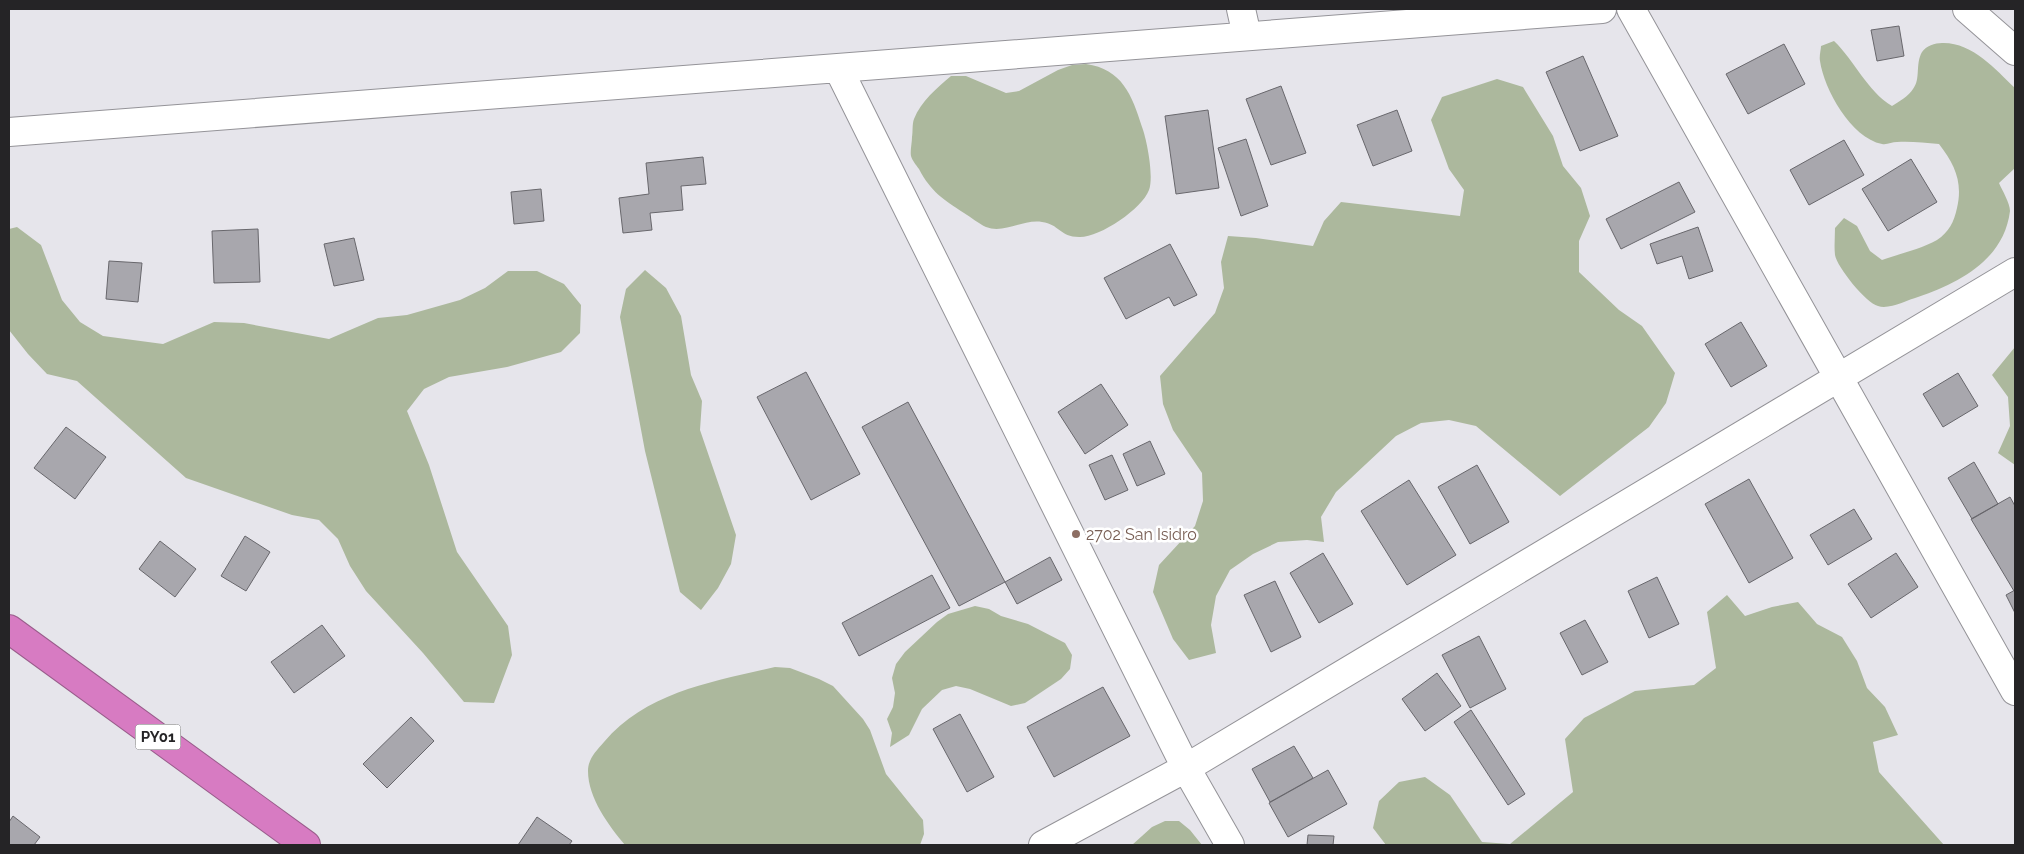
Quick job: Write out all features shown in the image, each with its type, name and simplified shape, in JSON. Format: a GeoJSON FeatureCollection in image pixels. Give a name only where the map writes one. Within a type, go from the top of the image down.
{"type":"FeatureCollection","features":[{"type":"Feature","properties":{"kind":"highway","name":"PY01"},"geometry":{"type":"LineString","coordinates":[[9,629],[306,845]]}},
{"type":"Feature","properties":{"kind":"street"},"geometry":{"type":"LineString","coordinates":[[1241,9],[1247,36]]}},
{"type":"Feature","properties":{"kind":"street"},"geometry":{"type":"LineString","coordinates":[[9,132],[1602,9]]}},
{"type":"Feature","properties":{"kind":"street"},"geometry":{"type":"LineString","coordinates":[[1631,9],[2015,691]]}},
{"type":"Feature","properties":{"kind":"street"},"geometry":{"type":"LineString","coordinates":[[1967,9],[2015,51]]}},
{"type":"Feature","properties":{"kind":"street"},"geometry":{"type":"LineString","coordinates":[[838,68],[1186,768],[1230,845]]}},
{"type":"Feature","properties":{"kind":"street"},"geometry":{"type":"LineString","coordinates":[[1043,845],[1186,768],[2015,272]]}},
{"type":"Feature","properties":{"kind":"green space"},"geometry":{"type":"Polygon","coordinates":[[[1834,41],[1875,92],[1892,106],[1909,94],[1915,85],[1922,52],[1928,47],[1939,43],[1953,44],[1973,52],[1991,65],[2015,88],[2015,168],[1999,183],[2010,211],[2006,228],[1999,243],[1989,256],[1964,277],[1949,285],[1893,306],[1882,307],[1873,303],[1846,276],[1835,255],[1835,228],[1844,218],[1857,226],[1870,251],[1882,260],[1917,249],[1937,240],[1945,234],[1950,226],[1959,199],[1958,182],[1949,159],[1939,144],[1895,142],[1882,144],[1871,140],[1850,122],[1833,98],[1820,61],[1821,46],[1834,41]]]}},
{"type":"Feature","properties":{"kind":"green space"},"geometry":{"type":"Polygon","coordinates":[[[1086,64],[1109,71],[1124,85],[1134,104],[1146,140],[1151,176],[1149,190],[1138,206],[1119,221],[1097,233],[1079,237],[1063,233],[1052,225],[1042,222],[1028,222],[1007,228],[993,229],[986,227],[950,203],[928,184],[911,156],[913,123],[921,106],[951,76],[966,76],[1006,93],[1019,91],[1058,70],[1072,65],[1086,64]]]}},
{"type":"Feature","properties":{"kind":"green space"},"geometry":{"type":"Polygon","coordinates":[[[1497,79],[1523,87],[1553,136],[1563,166],[1581,188],[1590,216],[1579,241],[1579,272],[1619,310],[1642,326],[1675,373],[1666,403],[1649,427],[1560,496],[1476,426],[1449,420],[1421,423],[1396,436],[1336,492],[1321,517],[1324,542],[1307,540],[1278,542],[1253,554],[1230,570],[1216,596],[1211,625],[1216,653],[1189,660],[1173,639],[1153,592],[1159,565],[1195,526],[1203,501],[1202,473],[1173,430],[1163,404],[1160,376],[1215,313],[1224,288],[1221,262],[1228,236],[1313,246],[1324,221],[1341,202],[1460,216],[1464,190],[1449,169],[1431,120],[1442,97],[1497,79]]]}},
{"type":"Feature","properties":{"kind":"green space"},"geometry":{"type":"Polygon","coordinates":[[[17,227],[41,245],[62,300],[80,322],[103,336],[163,344],[214,322],[244,323],[329,339],[378,318],[407,315],[460,300],[485,288],[508,271],[537,271],[564,284],[581,305],[580,333],[561,352],[507,367],[449,377],[424,389],[407,411],[429,465],[457,552],[508,626],[512,655],[494,703],[464,702],[423,653],[366,591],[350,566],[338,539],[319,520],[292,515],[186,478],[77,381],[47,374],[9,330],[9,229],[17,227]]]}},
{"type":"Feature","properties":{"kind":"green space"},"geometry":{"type":"Polygon","coordinates":[[[645,270],[666,288],[681,316],[691,375],[702,401],[700,430],[736,535],[731,564],[718,588],[701,610],[680,592],[645,451],[620,317],[626,289],[645,270]]]}},
{"type":"Feature","properties":{"kind":"green space"},"geometry":{"type":"Polygon","coordinates":[[[2015,347],[2015,465],[1998,453],[2010,426],[2008,397],[1992,375],[2015,347]]]}},
{"type":"Feature","properties":{"kind":"green space"},"geometry":{"type":"Polygon","coordinates":[[[1727,595],[1745,616],[1772,607],[1798,602],[1817,624],[1842,637],[1857,661],[1867,688],[1885,707],[1898,735],[1873,742],[1879,772],[1944,845],[1386,845],[1373,828],[1379,801],[1399,782],[1425,777],[1450,795],[1482,842],[1510,844],[1573,792],[1565,739],[1584,718],[1635,691],[1694,685],[1716,668],[1707,612],[1727,595]]]}},
{"type":"Feature","properties":{"kind":"green space"},"geometry":{"type":"Polygon","coordinates":[[[975,606],[989,609],[1001,616],[1028,624],[1065,643],[1072,655],[1070,669],[1061,679],[1025,703],[1011,706],[970,689],[956,686],[942,690],[922,709],[909,735],[890,747],[892,733],[887,719],[893,707],[895,693],[892,678],[896,664],[905,652],[937,622],[948,614],[975,606]]]}},
{"type":"Feature","properties":{"kind":"green space"},"geometry":{"type":"Polygon","coordinates":[[[775,667],[790,668],[833,686],[863,719],[870,730],[886,774],[923,820],[924,834],[920,845],[625,845],[600,811],[589,781],[588,767],[598,749],[621,725],[661,700],[705,684],[775,667]]]}},
{"type":"Feature","properties":{"kind":"green space"},"geometry":{"type":"Polygon","coordinates":[[[1165,821],[1179,821],[1190,830],[1202,845],[1132,845],[1152,827],[1165,821]]]}},
{"type":"Feature","properties":{"kind":"building"},"geometry":{"type":"Polygon","coordinates":[[[1899,26],[1904,56],[1877,61],[1871,30],[1899,26]]]}},
{"type":"Feature","properties":{"kind":"building"},"geometry":{"type":"Polygon","coordinates":[[[1784,44],[1805,84],[1748,114],[1726,74],[1784,44]]]}},
{"type":"Feature","properties":{"kind":"building"},"geometry":{"type":"Polygon","coordinates":[[[1583,56],[1618,136],[1580,151],[1546,72],[1583,56]]]}},
{"type":"Feature","properties":{"kind":"building"},"geometry":{"type":"Polygon","coordinates":[[[1281,86],[1306,153],[1271,165],[1246,99],[1281,86]]]}},
{"type":"Feature","properties":{"kind":"building"},"geometry":{"type":"Polygon","coordinates":[[[1208,110],[1219,188],[1176,194],[1165,116],[1208,110]]]}},
{"type":"Feature","properties":{"kind":"building"},"geometry":{"type":"Polygon","coordinates":[[[1397,110],[1412,151],[1373,166],[1357,125],[1397,110]]]}},
{"type":"Feature","properties":{"kind":"building"},"geometry":{"type":"Polygon","coordinates":[[[1246,139],[1268,206],[1241,216],[1218,148],[1246,139]]]}},
{"type":"Feature","properties":{"kind":"building"},"geometry":{"type":"Polygon","coordinates":[[[1844,140],[1864,175],[1809,205],[1790,170],[1844,140]]]}},
{"type":"Feature","properties":{"kind":"building"},"geometry":{"type":"Polygon","coordinates":[[[703,157],[706,184],[681,186],[683,210],[650,213],[652,230],[623,233],[619,198],[649,194],[646,163],[703,157]]]}},
{"type":"Feature","properties":{"kind":"building"},"geometry":{"type":"Polygon","coordinates":[[[1911,159],[1937,202],[1888,231],[1862,189],[1911,159]]]}},
{"type":"Feature","properties":{"kind":"building"},"geometry":{"type":"Polygon","coordinates":[[[1679,182],[1695,212],[1621,249],[1606,219],[1679,182]]]}},
{"type":"Feature","properties":{"kind":"building"},"geometry":{"type":"Polygon","coordinates":[[[541,189],[544,221],[514,224],[511,192],[541,189]]]}},
{"type":"Feature","properties":{"kind":"building"},"geometry":{"type":"Polygon","coordinates":[[[1698,227],[1713,271],[1689,279],[1682,256],[1657,264],[1650,244],[1698,227]]]}},
{"type":"Feature","properties":{"kind":"building"},"geometry":{"type":"Polygon","coordinates":[[[258,229],[260,282],[214,283],[212,231],[258,229]]]}},
{"type":"Feature","properties":{"kind":"building"},"geometry":{"type":"Polygon","coordinates":[[[354,238],[364,280],[334,286],[324,244],[354,238]]]}},
{"type":"Feature","properties":{"kind":"building"},"geometry":{"type":"Polygon","coordinates":[[[1170,244],[1197,295],[1174,306],[1169,297],[1126,319],[1104,278],[1170,244]]]}},
{"type":"Feature","properties":{"kind":"building"},"geometry":{"type":"Polygon","coordinates":[[[109,261],[142,263],[138,302],[106,299],[109,261]]]}},
{"type":"Feature","properties":{"kind":"building"},"geometry":{"type":"Polygon","coordinates":[[[1741,322],[1767,366],[1731,387],[1705,344],[1741,322]]]}},
{"type":"Feature","properties":{"kind":"building"},"geometry":{"type":"Polygon","coordinates":[[[806,372],[860,474],[811,500],[757,397],[806,372]]]}},
{"type":"Feature","properties":{"kind":"building"},"geometry":{"type":"Polygon","coordinates":[[[1958,373],[1978,406],[1943,427],[1923,394],[1958,373]]]}},
{"type":"Feature","properties":{"kind":"building"},"geometry":{"type":"Polygon","coordinates":[[[1101,384],[1128,425],[1085,454],[1058,412],[1101,384]]]}},
{"type":"Feature","properties":{"kind":"building"},"geometry":{"type":"Polygon","coordinates":[[[908,402],[1005,582],[959,606],[862,427],[908,402]]]}},
{"type":"Feature","properties":{"kind":"building"},"geometry":{"type":"Polygon","coordinates":[[[66,427],[106,457],[75,499],[34,468],[66,427]]]}},
{"type":"Feature","properties":{"kind":"building"},"geometry":{"type":"Polygon","coordinates":[[[1150,441],[1165,474],[1137,486],[1123,454],[1150,441]]]}},
{"type":"Feature","properties":{"kind":"building"},"geometry":{"type":"Polygon","coordinates":[[[1112,455],[1128,490],[1105,500],[1089,465],[1112,455]]]}},
{"type":"Feature","properties":{"kind":"building"},"geometry":{"type":"Polygon","coordinates":[[[1974,462],[1998,504],[1972,519],[1948,478],[1974,462]]]}},
{"type":"Feature","properties":{"kind":"building"},"geometry":{"type":"Polygon","coordinates":[[[1477,465],[1509,522],[1470,544],[1438,487],[1477,465]]]}},
{"type":"Feature","properties":{"kind":"building"},"geometry":{"type":"Polygon","coordinates":[[[1749,479],[1793,558],[1749,583],[1705,504],[1749,479]]]}},
{"type":"Feature","properties":{"kind":"building"},"geometry":{"type":"Polygon","coordinates":[[[1409,480],[1456,555],[1407,585],[1361,511],[1409,480]]]}},
{"type":"Feature","properties":{"kind":"building"},"geometry":{"type":"Polygon","coordinates":[[[2010,497],[2015,506],[2014,591],[1971,519],[2010,497]]]}},
{"type":"Feature","properties":{"kind":"building"},"geometry":{"type":"Polygon","coordinates":[[[1854,509],[1872,539],[1828,565],[1810,535],[1854,509]]]}},
{"type":"Feature","properties":{"kind":"building"},"geometry":{"type":"Polygon","coordinates":[[[245,536],[270,552],[246,591],[221,576],[245,536]]]}},
{"type":"Feature","properties":{"kind":"building"},"geometry":{"type":"Polygon","coordinates":[[[160,541],[196,569],[175,597],[139,569],[160,541]]]}},
{"type":"Feature","properties":{"kind":"building"},"geometry":{"type":"Polygon","coordinates":[[[1323,553],[1353,604],[1319,623],[1290,573],[1323,553]]]}},
{"type":"Feature","properties":{"kind":"building"},"geometry":{"type":"Polygon","coordinates":[[[1896,553],[1918,587],[1871,618],[1848,584],[1896,553]]]}},
{"type":"Feature","properties":{"kind":"building"},"geometry":{"type":"Polygon","coordinates":[[[1050,557],[1062,580],[1017,604],[1005,582],[1050,557]]]}},
{"type":"Feature","properties":{"kind":"building"},"geometry":{"type":"Polygon","coordinates":[[[932,575],[950,608],[859,656],[842,623],[932,575]]]}},
{"type":"Feature","properties":{"kind":"building"},"geometry":{"type":"Polygon","coordinates":[[[1657,577],[1679,624],[1649,638],[1628,591],[1657,577]]]}},
{"type":"Feature","properties":{"kind":"building"},"geometry":{"type":"Polygon","coordinates":[[[1275,581],[1301,637],[1271,652],[1244,595],[1275,581]]]}},
{"type":"Feature","properties":{"kind":"building"},"geometry":{"type":"Polygon","coordinates":[[[2015,590],[2015,613],[2006,595],[2015,590]]]}},
{"type":"Feature","properties":{"kind":"building"},"geometry":{"type":"Polygon","coordinates":[[[1585,620],[1608,662],[1582,675],[1560,633],[1585,620]]]}},
{"type":"Feature","properties":{"kind":"building"},"geometry":{"type":"Polygon","coordinates":[[[322,625],[345,656],[294,693],[271,662],[322,625]]]}},
{"type":"Feature","properties":{"kind":"building"},"geometry":{"type":"Polygon","coordinates":[[[1479,636],[1506,689],[1470,708],[1442,655],[1479,636]]]}},
{"type":"Feature","properties":{"kind":"building"},"geometry":{"type":"Polygon","coordinates":[[[1437,673],[1461,706],[1425,731],[1402,699],[1437,673]]]}},
{"type":"Feature","properties":{"kind":"building"},"geometry":{"type":"Polygon","coordinates":[[[1103,687],[1130,736],[1054,777],[1027,727],[1103,687]]]}},
{"type":"Feature","properties":{"kind":"building"},"geometry":{"type":"Polygon","coordinates":[[[1471,710],[1525,794],[1508,805],[1454,722],[1471,710]]]}},
{"type":"Feature","properties":{"kind":"building"},"geometry":{"type":"Polygon","coordinates":[[[960,714],[994,777],[967,792],[933,729],[960,714]]]}},
{"type":"Feature","properties":{"kind":"building"},"geometry":{"type":"Polygon","coordinates":[[[411,717],[434,741],[387,788],[363,764],[411,717]]]}},
{"type":"Feature","properties":{"kind":"building"},"geometry":{"type":"Polygon","coordinates":[[[1294,746],[1313,778],[1270,802],[1252,769],[1294,746]]]}},
{"type":"Feature","properties":{"kind":"building"},"geometry":{"type":"Polygon","coordinates":[[[1328,770],[1347,804],[1288,837],[1269,803],[1328,770]]]}},
{"type":"Feature","properties":{"kind":"building"},"geometry":{"type":"Polygon","coordinates":[[[13,816],[40,837],[34,845],[9,845],[9,822],[13,816]]]}},
{"type":"Feature","properties":{"kind":"building"},"geometry":{"type":"Polygon","coordinates":[[[537,817],[572,841],[569,845],[518,845],[537,817]]]}},
{"type":"Feature","properties":{"kind":"building"},"geometry":{"type":"Polygon","coordinates":[[[1308,835],[1334,836],[1333,845],[1307,845],[1308,835]]]}},
{"type":"Feature","properties":{"kind":"place","name":"2702 San Isidro"},"geometry":{"type":"Point","coordinates":[1076,534]}}]}
